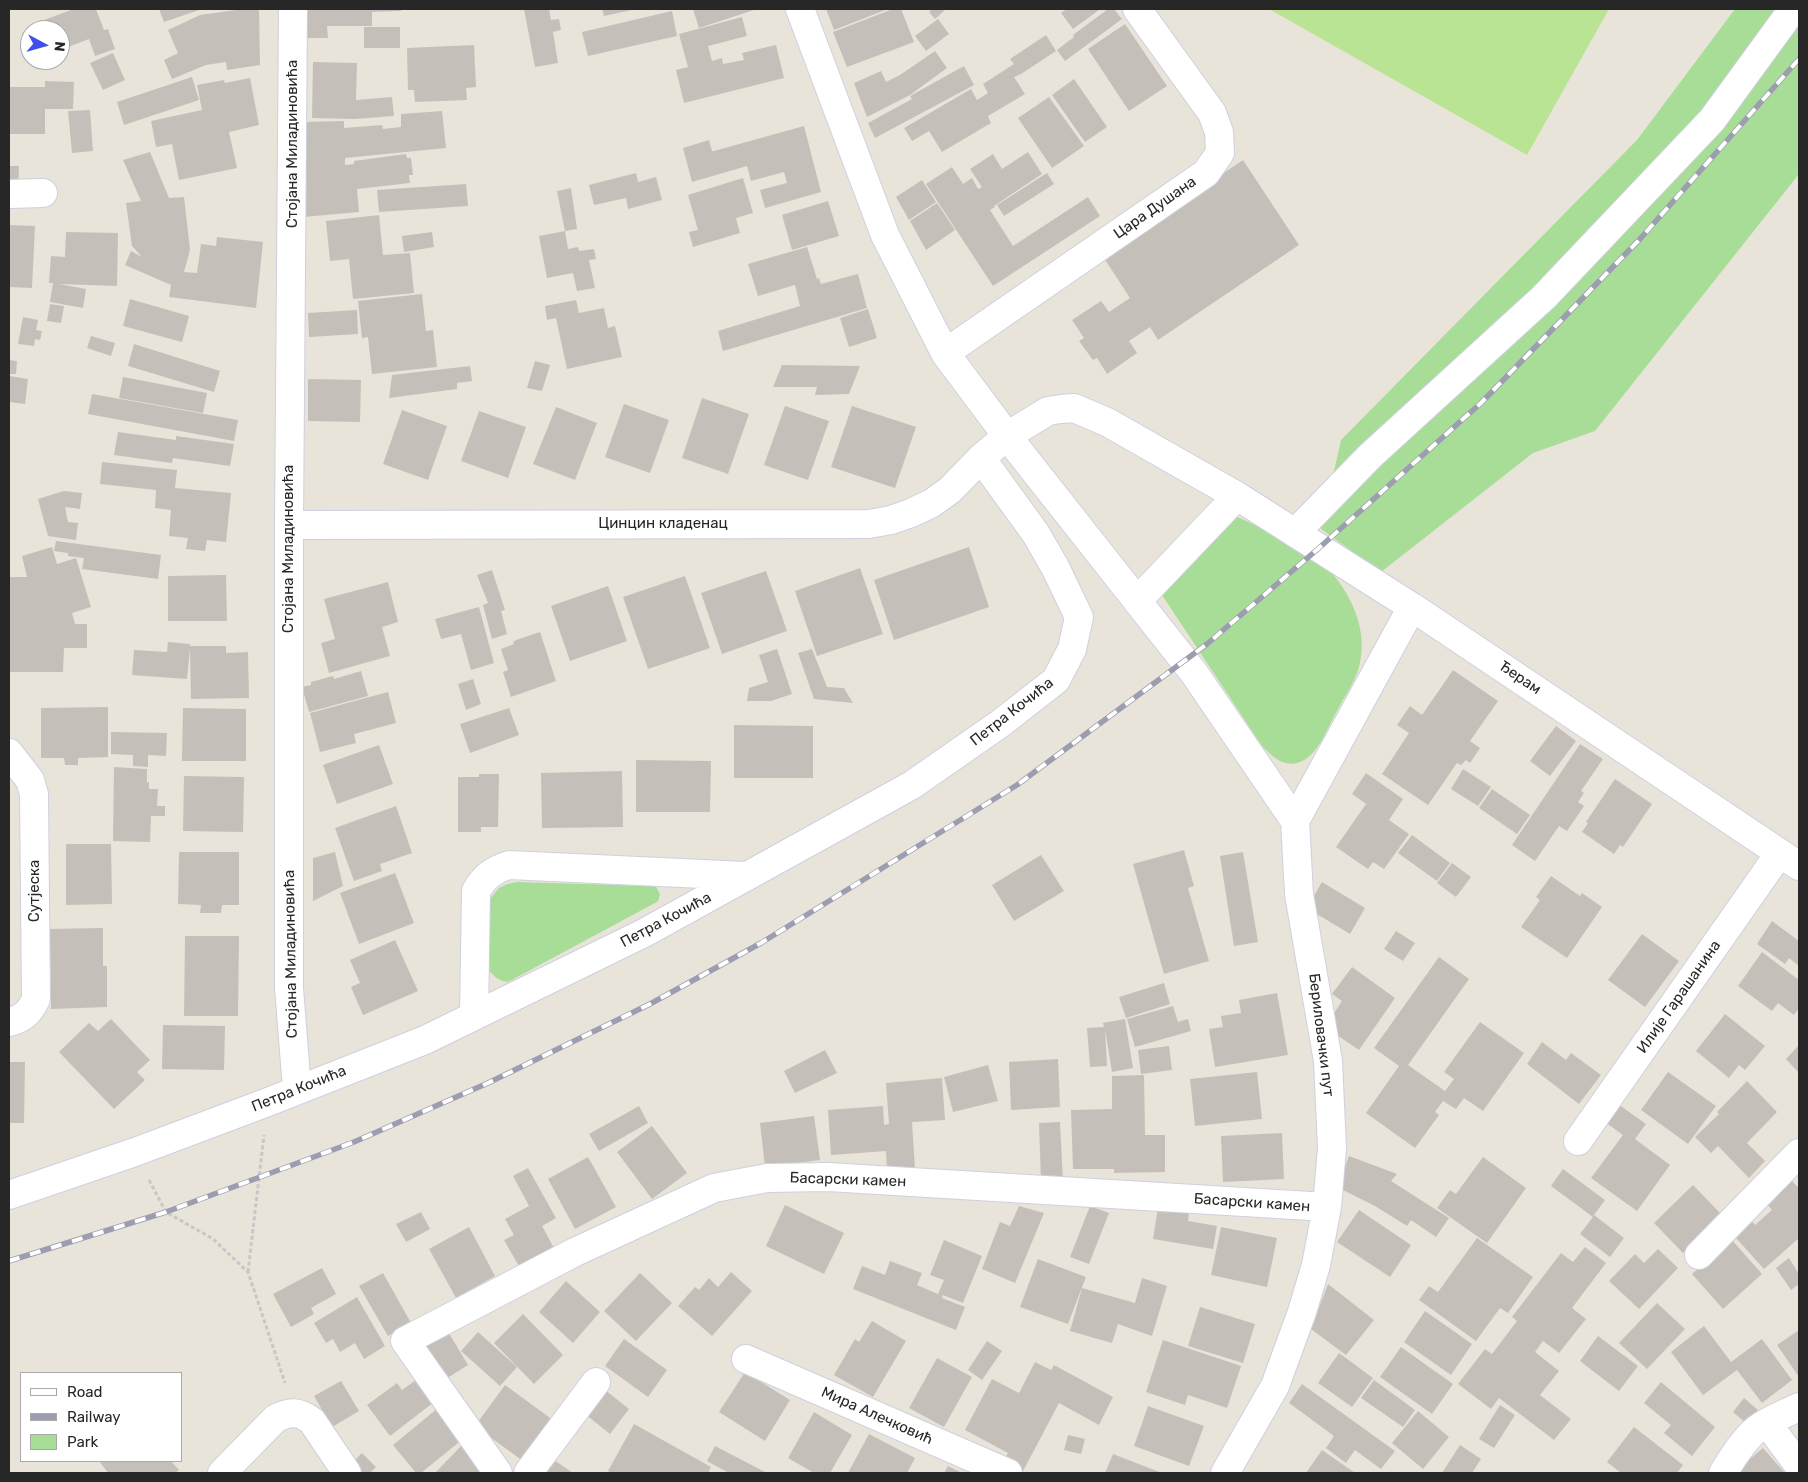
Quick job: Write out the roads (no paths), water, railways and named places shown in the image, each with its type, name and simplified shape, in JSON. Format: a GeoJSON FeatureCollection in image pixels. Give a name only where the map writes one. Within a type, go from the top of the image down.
{"type":"FeatureCollection","features":[{"type":"Feature","properties":{"kind":"street","name":"Стојана Миладиновића"},"geometry":{"type":"LineString","coordinates":[[293,9],[289,525],[289,988],[297,1089]]}},
{"type":"Feature","properties":{"kind":"street"},"geometry":{"type":"LineString","coordinates":[[800,9],[885,235],[945,353],[1007,436],[1194,673],[1295,821],[1412,606]]}},
{"type":"Feature","properties":{"kind":"street","name":"Цара Душана"},"geometry":{"type":"LineString","coordinates":[[945,353],[1206,172],[1220,153],[1220,132],[1212,113],[1137,9]]}},
{"type":"Feature","properties":{"kind":"street"},"geometry":{"type":"LineString","coordinates":[[1295,533],[1370,456],[1544,298],[1712,120],[1793,9]]}},
{"type":"Feature","properties":{"kind":"street"},"geometry":{"type":"LineString","coordinates":[[9,194],[43,193]]}},
{"type":"Feature","properties":{"kind":"street"},"geometry":{"type":"LineString","coordinates":[[1007,436],[1048,411],[1074,408],[1107,422],[1237,496],[1137,601]]}},
{"type":"Feature","properties":{"kind":"street","name":"Цинцин кладенац"},"geometry":{"type":"LineString","coordinates":[[289,525],[869,524],[891,520],[932,503],[950,490],[980,458],[1007,436]]}},
{"type":"Feature","properties":{"kind":"street","name":"Петра Кочића"},"geometry":{"type":"LineString","coordinates":[[9,1195],[135,1152],[425,1040],[644,933],[912,785],[1001,723],[1056,680],[1072,648],[1079,617],[1055,567],[1036,534],[980,458]]}},
{"type":"Feature","properties":{"kind":"street","name":"Ђерам"},"geometry":{"type":"LineString","coordinates":[[1237,496],[1412,606],[1789,860]]}},
{"type":"Feature","properties":{"kind":"street","name":"Сутјеска"},"geometry":{"type":"LineString","coordinates":[[9,753],[30,780],[34,794],[36,969],[36,999],[32,1008],[27,1015],[17,1021],[9,1022]]}},
{"type":"Feature","properties":{"kind":"street","name":"Бериловачки пут"},"geometry":{"type":"LineString","coordinates":[[1225,1473],[1275,1386],[1302,1312],[1316,1265],[1327,1208],[1332,1148],[1328,1061],[1299,894],[1295,821]]}},
{"type":"Feature","properties":{"kind":"street","name":"Илије Гарашанина"},"geometry":{"type":"LineString","coordinates":[[1578,1140],[1789,860]]}},
{"type":"Feature","properties":{"kind":"street"},"geometry":{"type":"LineString","coordinates":[[474,1016],[476,891],[486,876],[497,869],[509,865],[747,876]]}},
{"type":"Feature","properties":{"kind":"street"},"geometry":{"type":"LineString","coordinates":[[1699,1255],[1799,1153]]}},
{"type":"Feature","properties":{"kind":"street","name":"Басарски камен"},"geometry":{"type":"LineString","coordinates":[[498,1473],[405,1342],[575,1252],[714,1188],[767,1178],[828,1177],[1327,1208]]}},
{"type":"Feature","properties":{"kind":"street","name":"Мира Алечковић"},"geometry":{"type":"LineString","coordinates":[[746,1359],[1008,1473]]}},
{"type":"Feature","properties":{"kind":"street"},"geometry":{"type":"LineString","coordinates":[[528,1473],[596,1382]]}},
{"type":"Feature","properties":{"kind":"street"},"geometry":{"type":"LineString","coordinates":[[1723,1473],[1734,1456],[1755,1431],[1766,1423],[1799,1407]]}},
{"type":"Feature","properties":{"kind":"street"},"geometry":{"type":"LineString","coordinates":[[222,1473],[275,1419],[284,1414],[295,1412],[304,1415],[312,1422],[347,1473]]}},
{"type":"Feature","properties":{"kind":"street"},"geometry":{"type":"LineString","coordinates":[[1766,1423],[1799,1466]]}},
{"type":"Feature","properties":{"kind":"railway"},"geometry":{"type":"LineString","coordinates":[[9,1261],[166,1212],[354,1142],[488,1083],[650,1004],[761,943],[1017,785],[1207,644],[1319,548],[1481,403],[1640,239],[1799,59]]}}]}
